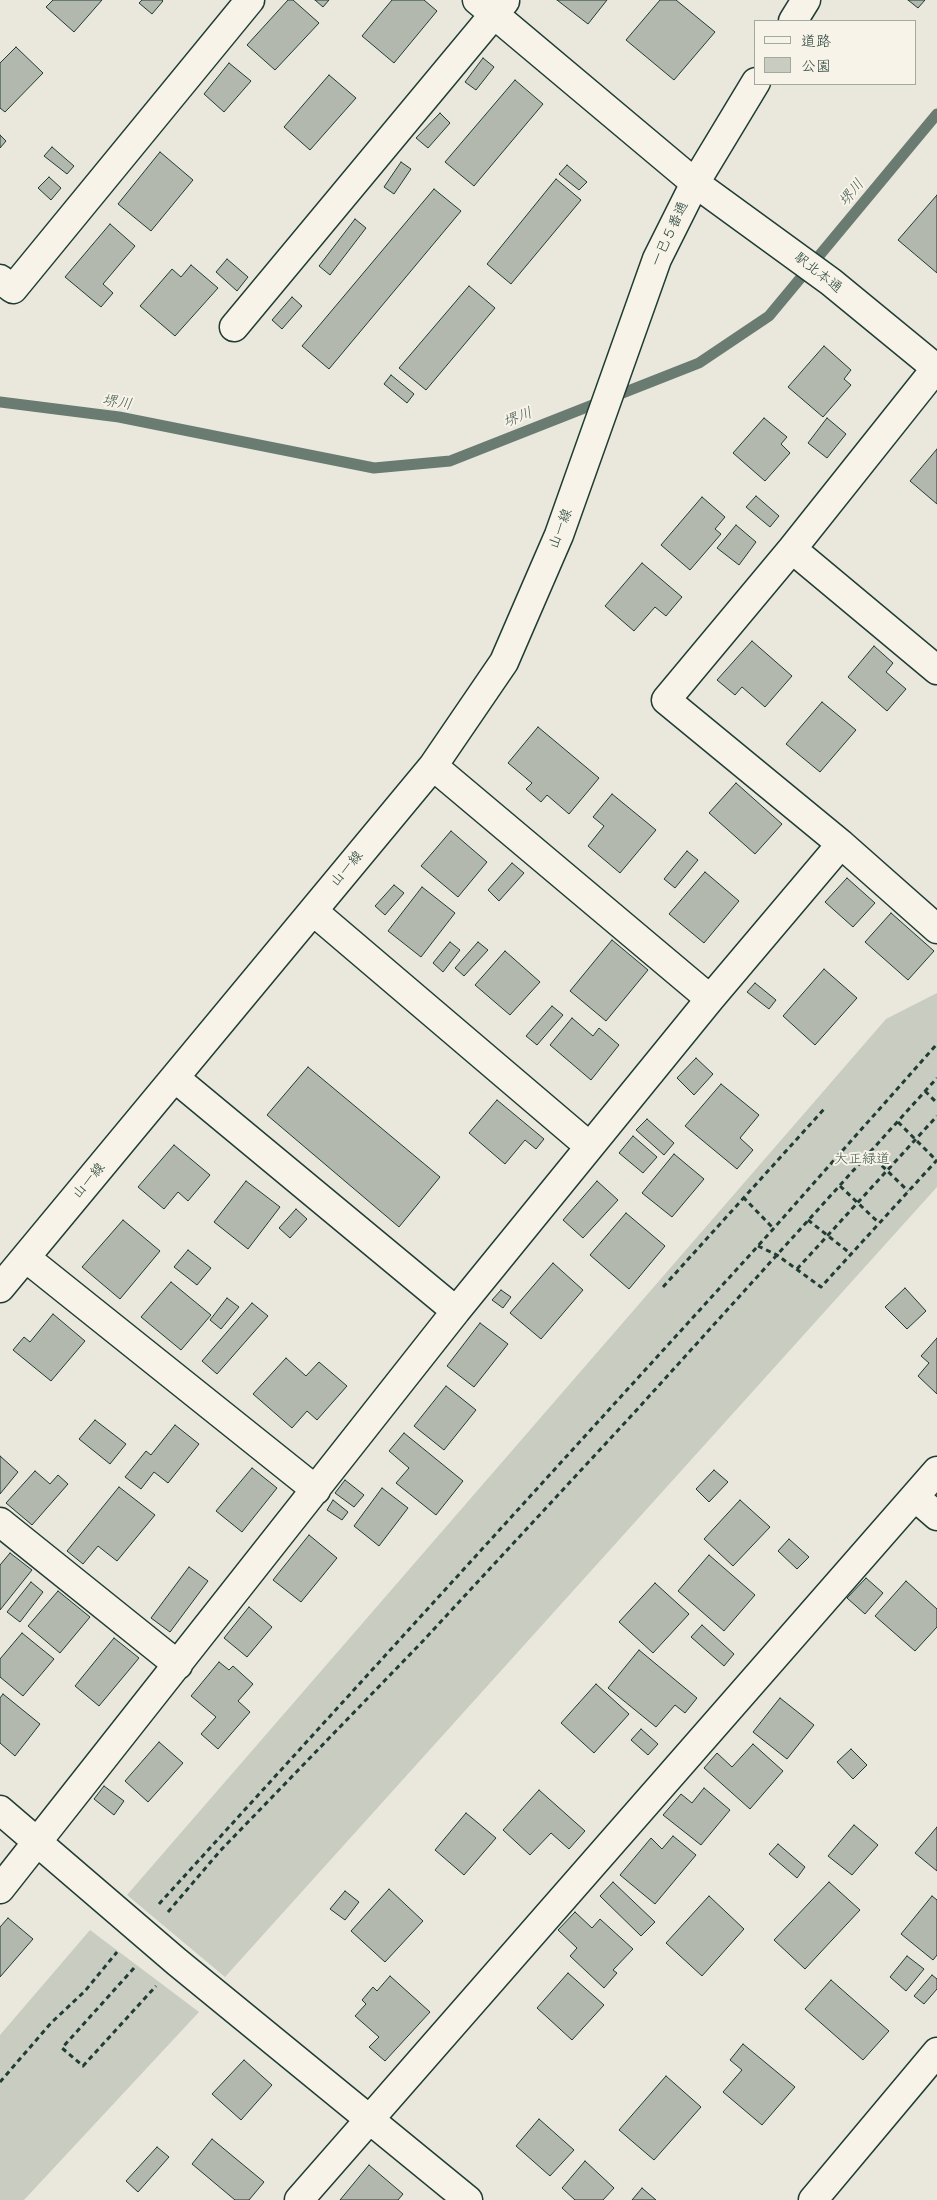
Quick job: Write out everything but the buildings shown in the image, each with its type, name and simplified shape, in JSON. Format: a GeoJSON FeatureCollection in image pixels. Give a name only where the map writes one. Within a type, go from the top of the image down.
{"type":"FeatureCollection","features":[{"type":"Feature","properties":{"kind":"street"},"geometry":{"type":"LineString","coordinates":[[0,279],[13,289],[250,0]]}},
{"type":"Feature","properties":{"kind":"street"},"geometry":{"type":"LineString","coordinates":[[794,20],[806,0]]}},
{"type":"Feature","properties":{"kind":"street"},"geometry":{"type":"LineString","coordinates":[[234,326],[492,5]]}},
{"type":"Feature","properties":{"kind":"street","name":"駅北本通"},"geometry":{"type":"LineString","coordinates":[[492,5],[695,182],[831,282],[937,368]]}},
{"type":"Feature","properties":{"kind":"street","name":"一已５番通"},"geometry":{"type":"LineString","coordinates":[[608,398],[657,259],[695,182],[754,85]]}},
{"type":"Feature","properties":{"kind":"street"},"geometry":{"type":"LineString","coordinates":[[937,368],[792,549],[666,700],[841,844],[937,929]]}},
{"type":"Feature","properties":{"kind":"street","name":"山一線"},"geometry":{"type":"LineString","coordinates":[[0,1288],[433,766],[504,662],[559,535],[608,398]]}},
{"type":"Feature","properties":{"kind":"street"},"geometry":{"type":"LineString","coordinates":[[792,549],[937,670]]}},
{"type":"Feature","properties":{"kind":"street"},"geometry":{"type":"LineString","coordinates":[[433,766],[710,999]]}},
{"type":"Feature","properties":{"kind":"street"},"geometry":{"type":"LineString","coordinates":[[0,1889],[456,1311],[710,999],[841,844]]}},
{"type":"Feature","properties":{"kind":"street"},"geometry":{"type":"LineString","coordinates":[[313,911],[589,1146]]}},
{"type":"Feature","properties":{"kind":"street"},"geometry":{"type":"LineString","coordinates":[[175,1078],[456,1311]]}},
{"type":"Feature","properties":{"kind":"street"},"geometry":{"type":"LineString","coordinates":[[26,1258],[316,1490]]}},
{"type":"Feature","properties":{"kind":"street"},"geometry":{"type":"LineString","coordinates":[[298,2200],[937,1471]]}},
{"type":"Feature","properties":{"kind":"street"},"geometry":{"type":"LineString","coordinates":[[915,1497],[937,1516]]}},
{"type":"Feature","properties":{"kind":"street"},"geometry":{"type":"LineString","coordinates":[[0,1522],[178,1665]]}},
{"type":"Feature","properties":{"kind":"street"},"geometry":{"type":"LineString","coordinates":[[0,1810],[177,1962],[468,2200]]}},
{"type":"Feature","properties":{"kind":"street"},"geometry":{"type":"LineString","coordinates":[[813,2200],[937,2052]]}},
{"type":"Feature","properties":{"kind":"path"},"geometry":{"type":"LineString","coordinates":[[0,2082],[51,2023],[147,1936],[937,1044]]}},
{"type":"Feature","properties":{"kind":"path"},"geometry":{"type":"LineString","coordinates":[[177,1962],[83,2066],[62,2048],[147,1936],[220,1851],[422,1642],[937,1078]]}},
{"type":"Feature","properties":{"kind":"path"},"geometry":{"type":"LineString","coordinates":[[925,1091],[937,1103]]}},
{"type":"Feature","properties":{"kind":"path"},"geometry":{"type":"LineString","coordinates":[[663,1287],[825,1108]]}},
{"type":"Feature","properties":{"kind":"path"},"geometry":{"type":"LineString","coordinates":[[797,1269],[937,1116]]}},
{"type":"Feature","properties":{"kind":"path"},"geometry":{"type":"LineString","coordinates":[[758,1246],[777,1255],[821,1287],[937,1160],[898,1122]]}},
{"type":"Feature","properties":{"kind":"path"},"geometry":{"type":"LineString","coordinates":[[869,1153],[908,1192]]}},
{"type":"Feature","properties":{"kind":"path"},"geometry":{"type":"LineString","coordinates":[[840,1186],[879,1223]]}},
{"type":"Feature","properties":{"kind":"path"},"geometry":{"type":"LineString","coordinates":[[743,1197],[773,1228]]}},
{"type":"Feature","properties":{"kind":"path"},"geometry":{"type":"LineString","coordinates":[[808,1220],[851,1254]]}},
{"type":"Feature","properties":{"kind":"green space","name":"大正緑道"},"geometry":{"type":"Polygon","coordinates":[[[937,993],[937,1187],[225,1977],[127,1895],[886,1019],[937,993]]]}},
{"type":"Feature","properties":{"kind":"green space"},"geometry":{"type":"Polygon","coordinates":[[[90,1930],[199,2012],[24,2200],[0,2200],[0,2035],[90,1930]]]}},
{"type":"Feature","properties":{"kind":"waterway","name":"堺川"},"geometry":{"type":"LineString","coordinates":[[0,402],[119,417],[374,468],[450,461],[699,363],[769,316],[937,114]]}}]}
